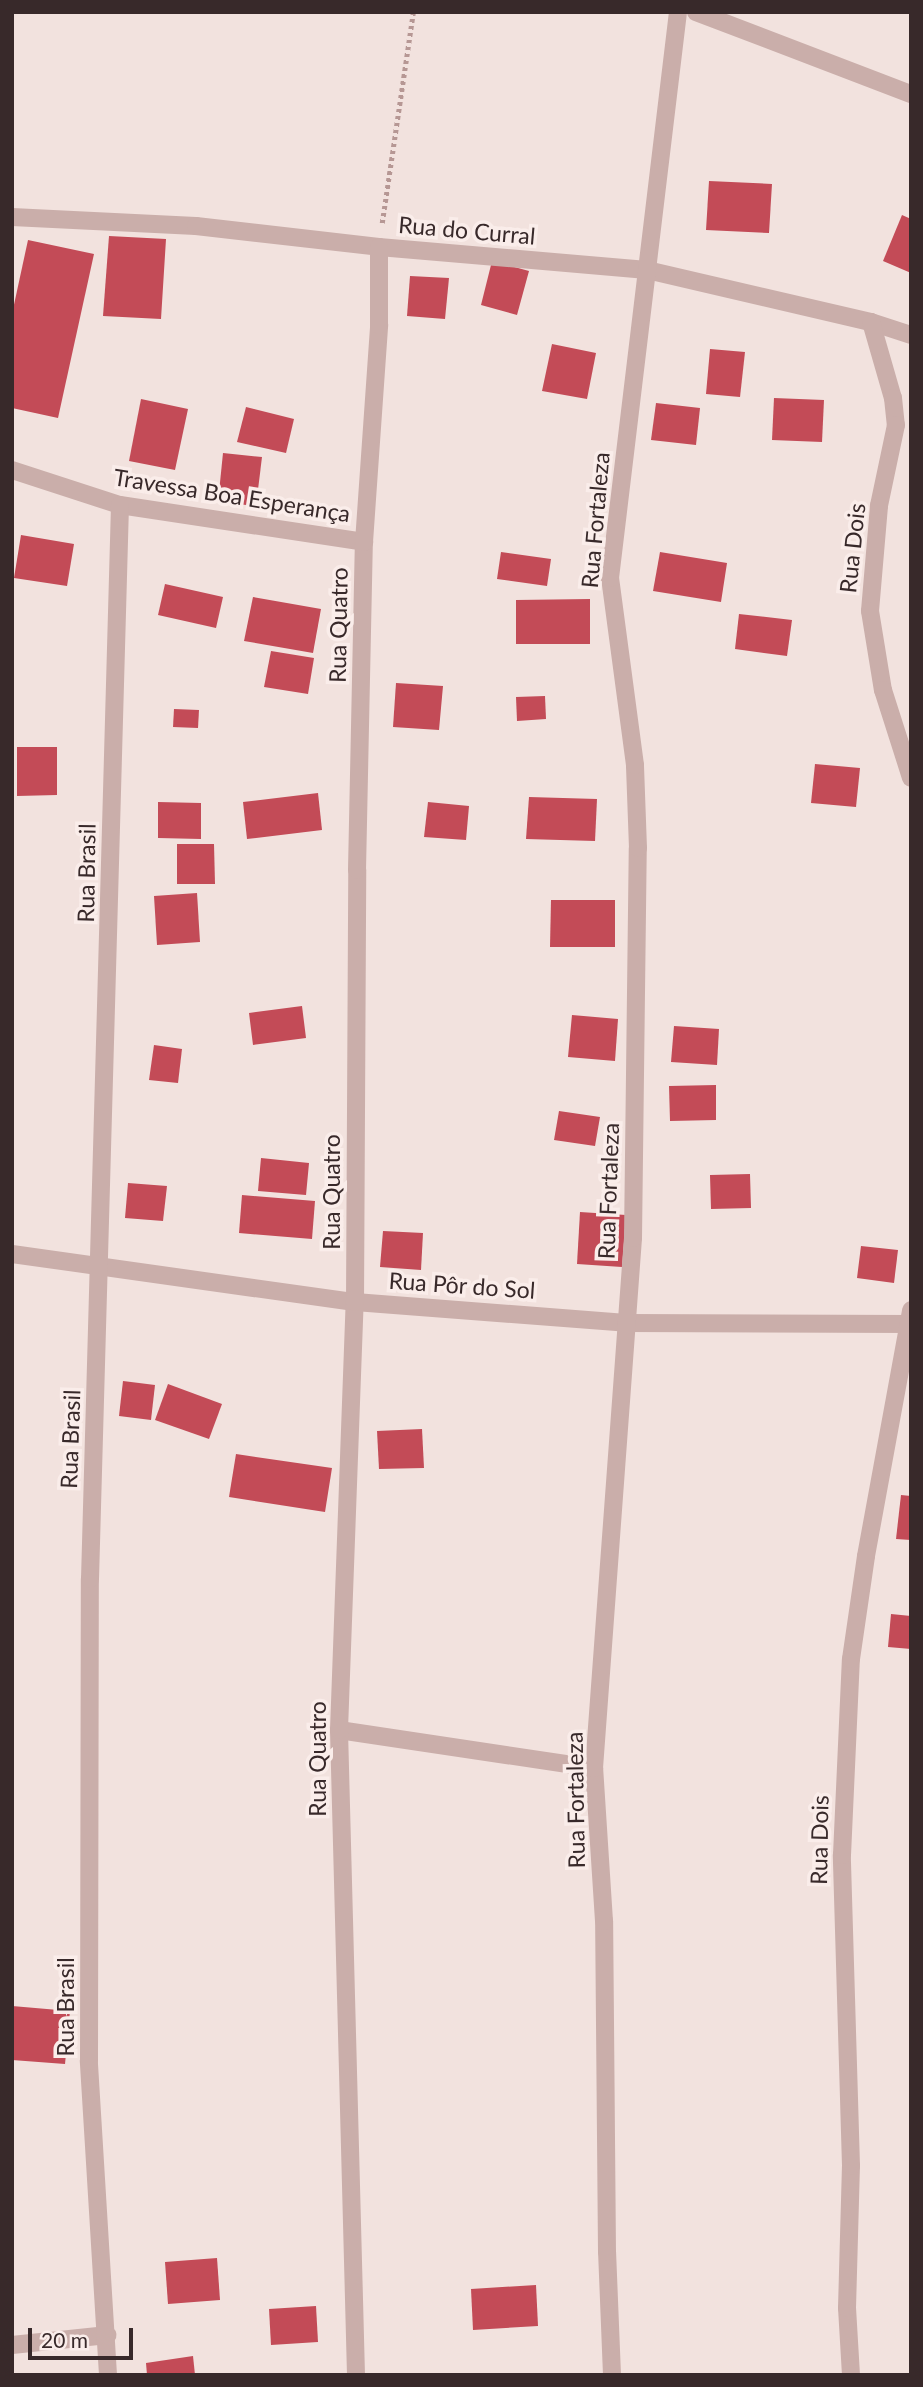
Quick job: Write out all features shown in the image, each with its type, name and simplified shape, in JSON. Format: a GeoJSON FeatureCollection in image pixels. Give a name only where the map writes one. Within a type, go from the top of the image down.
{"type":"FeatureCollection","features":[{"type":"Feature","properties":{"kind":"street","name":"Rua Fortaleza"},"geometry":{"type":"LineString","coordinates":[[612,2375],[607,2252],[604,1921],[594,1768],[633,1238],[638,848],[635,765],[610,578],[678,12]]}},
{"type":"Feature","properties":{"kind":"street"},"geometry":{"type":"LineString","coordinates":[[696,12],[911,94]]}},
{"type":"Feature","properties":{"kind":"street","name":"Rua do Curral"},"geometry":{"type":"LineString","coordinates":[[12,217],[195,226],[379,247],[647,270],[871,322],[911,335]]}},
{"type":"Feature","properties":{"kind":"street","name":"Rua Quatro"},"geometry":{"type":"LineString","coordinates":[[356,2375],[339,1730],[355,1302],[357,870],[365,542],[379,326],[379,247]]}},
{"type":"Feature","properties":{"kind":"street","name":"Rua Dois"},"geometry":{"type":"LineString","coordinates":[[871,322],[893,398],[896,425],[879,506],[870,611],[883,690],[911,778]]}},
{"type":"Feature","properties":{"kind":"street","name":"Travessa Boa Esperança"},"geometry":{"type":"LineString","coordinates":[[12,470],[120,505],[365,542]]}},
{"type":"Feature","properties":{"kind":"street","name":"Rua Brasil"},"geometry":{"type":"LineString","coordinates":[[108,2375],[89,2061],[90,1579],[101,1265],[120,505]]}},
{"type":"Feature","properties":{"kind":"street","name":"Rua Pôr do Sol"},"geometry":{"type":"LineString","coordinates":[[12,1254],[355,1302],[626,1323],[910,1320]]}},
{"type":"Feature","properties":{"kind":"street","name":"Rua Dois"},"geometry":{"type":"LineString","coordinates":[[851,2375],[847,2308],[851,2166],[842,1855],[851,1672],[866,1556],[910,1320]]}},
{"type":"Feature","properties":{"kind":"street"},"geometry":{"type":"LineString","coordinates":[[339,1730],[594,1768]]}},
{"type":"Feature","properties":{"kind":"street"},"geometry":{"type":"LineString","coordinates":[[12,2345],[107,2335]]}},
{"type":"Feature","properties":{"kind":"path"},"geometry":{"type":"LineString","coordinates":[[379,247],[413,12]]}},
{"type":"Feature","properties":{"kind":"building"},"geometry":{"type":"Polygon","coordinates":[[[709,181],[772,184],[769,233],[706,230],[709,181]]]}},
{"type":"Feature","properties":{"kind":"building"},"geometry":{"type":"Polygon","coordinates":[[[902,215],[911,219],[911,273],[883,261],[902,215]]]}},
{"type":"Feature","properties":{"kind":"building"},"geometry":{"type":"Polygon","coordinates":[[[109,236],[166,239],[161,319],[103,316],[109,236]]]}},
{"type":"Feature","properties":{"kind":"building"},"geometry":{"type":"Polygon","coordinates":[[[28,240],[94,254],[58,418],[12,408],[12,314],[28,240]]]}},
{"type":"Feature","properties":{"kind":"building"},"geometry":{"type":"Polygon","coordinates":[[[492,261],[529,271],[517,315],[481,305],[492,261]]]}},
{"type":"Feature","properties":{"kind":"building"},"geometry":{"type":"Polygon","coordinates":[[[410,276],[449,278],[445,319],[407,316],[410,276]]]}},
{"type":"Feature","properties":{"kind":"building"},"geometry":{"type":"Polygon","coordinates":[[[552,344],[596,353],[587,399],[542,391],[552,344]]]}},
{"type":"Feature","properties":{"kind":"building"},"geometry":{"type":"Polygon","coordinates":[[[710,349],[745,352],[740,397],[706,394],[710,349]]]}},
{"type":"Feature","properties":{"kind":"building"},"geometry":{"type":"Polygon","coordinates":[[[774,398],[824,400],[822,442],[772,440],[774,398]]]}},
{"type":"Feature","properties":{"kind":"building"},"geometry":{"type":"Polygon","coordinates":[[[141,399],[188,409],[175,470],[129,461],[141,399]]]}},
{"type":"Feature","properties":{"kind":"building"},"geometry":{"type":"Polygon","coordinates":[[[656,403],[700,408],[696,445],[651,440],[656,403]]]}},
{"type":"Feature","properties":{"kind":"building"},"geometry":{"type":"Polygon","coordinates":[[[246,407],[294,419],[286,453],[237,442],[246,407]]]}},
{"type":"Feature","properties":{"kind":"building"},"geometry":{"type":"Polygon","coordinates":[[[223,453],[262,457],[256,506],[218,502],[223,453]]]}},
{"type":"Feature","properties":{"kind":"building"},"geometry":{"type":"Polygon","coordinates":[[[21,535],[74,544],[67,586],[14,578],[21,535]]]}},
{"type":"Feature","properties":{"kind":"building"},"geometry":{"type":"Polygon","coordinates":[[[501,552],[551,559],[547,586],[497,579],[501,552]]]}},
{"type":"Feature","properties":{"kind":"building"},"geometry":{"type":"Polygon","coordinates":[[[660,552],[727,563],[721,602],[653,591],[660,552]]]}},
{"type":"Feature","properties":{"kind":"building"},"geometry":{"type":"Polygon","coordinates":[[[165,584],[223,597],[216,628],[158,615],[165,584]]]}},
{"type":"Feature","properties":{"kind":"building"},"geometry":{"type":"Polygon","coordinates":[[[253,597],[321,609],[313,653],[244,641],[253,597]]]}},
{"type":"Feature","properties":{"kind":"building"},"geometry":{"type":"Polygon","coordinates":[[[590,599],[590,644],[516,644],[516,600],[590,599]]]}},
{"type":"Feature","properties":{"kind":"building"},"geometry":{"type":"Polygon","coordinates":[[[739,614],[792,620],[787,656],[735,649],[739,614]]]}},
{"type":"Feature","properties":{"kind":"building"},"geometry":{"type":"Polygon","coordinates":[[[271,651],[314,658],[308,694],[264,687],[271,651]]]}},
{"type":"Feature","properties":{"kind":"building"},"geometry":{"type":"Polygon","coordinates":[[[396,683],[443,686],[439,730],[393,727],[396,683]]]}},
{"type":"Feature","properties":{"kind":"building"},"geometry":{"type":"Polygon","coordinates":[[[545,696],[546,719],[517,721],[516,697],[545,696]]]}},
{"type":"Feature","properties":{"kind":"building"},"geometry":{"type":"Polygon","coordinates":[[[174,709],[199,710],[198,728],[173,727],[174,709]]]}},
{"type":"Feature","properties":{"kind":"building"},"geometry":{"type":"Polygon","coordinates":[[[17,747],[57,747],[57,795],[17,796],[17,747]]]}},
{"type":"Feature","properties":{"kind":"building"},"geometry":{"type":"Polygon","coordinates":[[[815,764],[860,768],[856,807],[811,803],[815,764]]]}},
{"type":"Feature","properties":{"kind":"building"},"geometry":{"type":"Polygon","coordinates":[[[318,793],[322,830],[247,839],[243,802],[318,793]]]}},
{"type":"Feature","properties":{"kind":"building"},"geometry":{"type":"Polygon","coordinates":[[[529,797],[597,799],[595,841],[526,839],[529,797]]]}},
{"type":"Feature","properties":{"kind":"building"},"geometry":{"type":"Polygon","coordinates":[[[158,802],[201,803],[201,839],[158,838],[158,802]]]}},
{"type":"Feature","properties":{"kind":"building"},"geometry":{"type":"Polygon","coordinates":[[[428,802],[469,806],[466,840],[424,837],[428,802]]]}},
{"type":"Feature","properties":{"kind":"building"},"geometry":{"type":"Polygon","coordinates":[[[177,844],[214,844],[215,884],[177,884],[177,844]]]}},
{"type":"Feature","properties":{"kind":"building"},"geometry":{"type":"Polygon","coordinates":[[[197,893],[200,942],[157,945],[154,896],[197,893]]]}},
{"type":"Feature","properties":{"kind":"building"},"geometry":{"type":"Polygon","coordinates":[[[551,900],[615,900],[615,947],[550,947],[551,900]]]}},
{"type":"Feature","properties":{"kind":"building"},"geometry":{"type":"Polygon","coordinates":[[[302,1006],[306,1038],[253,1045],[249,1013],[302,1006]]]}},
{"type":"Feature","properties":{"kind":"building"},"geometry":{"type":"Polygon","coordinates":[[[572,1015],[618,1019],[615,1061],[568,1057],[572,1015]]]}},
{"type":"Feature","properties":{"kind":"building"},"geometry":{"type":"Polygon","coordinates":[[[674,1026],[719,1029],[717,1065],[671,1062],[674,1026]]]}},
{"type":"Feature","properties":{"kind":"building"},"geometry":{"type":"Polygon","coordinates":[[[154,1045],[182,1049],[178,1083],[149,1080],[154,1045]]]}},
{"type":"Feature","properties":{"kind":"building"},"geometry":{"type":"Polygon","coordinates":[[[716,1085],[716,1120],[670,1121],[669,1086],[716,1085]]]}},
{"type":"Feature","properties":{"kind":"building"},"geometry":{"type":"Polygon","coordinates":[[[559,1111],[600,1117],[595,1146],[554,1140],[559,1111]]]}},
{"type":"Feature","properties":{"kind":"building"},"geometry":{"type":"Polygon","coordinates":[[[261,1158],[309,1163],[306,1195],[258,1191],[261,1158]]]}},
{"type":"Feature","properties":{"kind":"building"},"geometry":{"type":"Polygon","coordinates":[[[750,1174],[751,1208],[711,1209],[710,1175],[750,1174]]]}},
{"type":"Feature","properties":{"kind":"building"},"geometry":{"type":"Polygon","coordinates":[[[128,1183],[167,1186],[163,1221],[125,1218],[128,1183]]]}},
{"type":"Feature","properties":{"kind":"building"},"geometry":{"type":"Polygon","coordinates":[[[242,1195],[315,1201],[312,1239],[239,1233],[242,1195]]]}},
{"type":"Feature","properties":{"kind":"building"},"geometry":{"type":"Polygon","coordinates":[[[580,1212],[626,1215],[622,1267],[577,1264],[580,1212]]]}},
{"type":"Feature","properties":{"kind":"building"},"geometry":{"type":"Polygon","coordinates":[[[383,1231],[423,1233],[421,1270],[380,1267],[383,1231]]]}},
{"type":"Feature","properties":{"kind":"building"},"geometry":{"type":"Polygon","coordinates":[[[861,1246],[898,1250],[894,1283],[857,1278],[861,1246]]]}},
{"type":"Feature","properties":{"kind":"building"},"geometry":{"type":"Polygon","coordinates":[[[123,1381],[155,1385],[151,1420],[119,1416],[123,1381]]]}},
{"type":"Feature","properties":{"kind":"building"},"geometry":{"type":"Polygon","coordinates":[[[168,1384],[222,1404],[209,1439],[155,1420],[168,1384]]]}},
{"type":"Feature","properties":{"kind":"building"},"geometry":{"type":"Polygon","coordinates":[[[422,1429],[424,1468],[379,1469],[377,1431],[422,1429]]]}},
{"type":"Feature","properties":{"kind":"building"},"geometry":{"type":"Polygon","coordinates":[[[236,1454],[332,1468],[325,1512],[229,1497],[236,1454]]]}},
{"type":"Feature","properties":{"kind":"building"},"geometry":{"type":"Polygon","coordinates":[[[901,1495],[911,1496],[911,1540],[896,1539],[901,1495]]]}},
{"type":"Feature","properties":{"kind":"building"},"geometry":{"type":"Polygon","coordinates":[[[891,1614],[911,1616],[911,1649],[888,1647],[891,1614]]]}},
{"type":"Feature","properties":{"kind":"building"},"geometry":{"type":"Polygon","coordinates":[[[12,2006],[70,2011],[65,2064],[12,2060],[12,2006]]]}},
{"type":"Feature","properties":{"kind":"building"},"geometry":{"type":"Polygon","coordinates":[[[217,2258],[220,2300],[168,2304],[165,2262],[217,2258]]]}},
{"type":"Feature","properties":{"kind":"building"},"geometry":{"type":"Polygon","coordinates":[[[536,2285],[538,2326],[473,2330],[471,2289],[536,2285]]]}},
{"type":"Feature","properties":{"kind":"building"},"geometry":{"type":"Polygon","coordinates":[[[316,2306],[318,2342],[271,2345],[269,2309],[316,2306]]]}},
{"type":"Feature","properties":{"kind":"building"},"geometry":{"type":"Polygon","coordinates":[[[193,2356],[195,2375],[147,2375],[146,2363],[193,2356]]]}}]}
